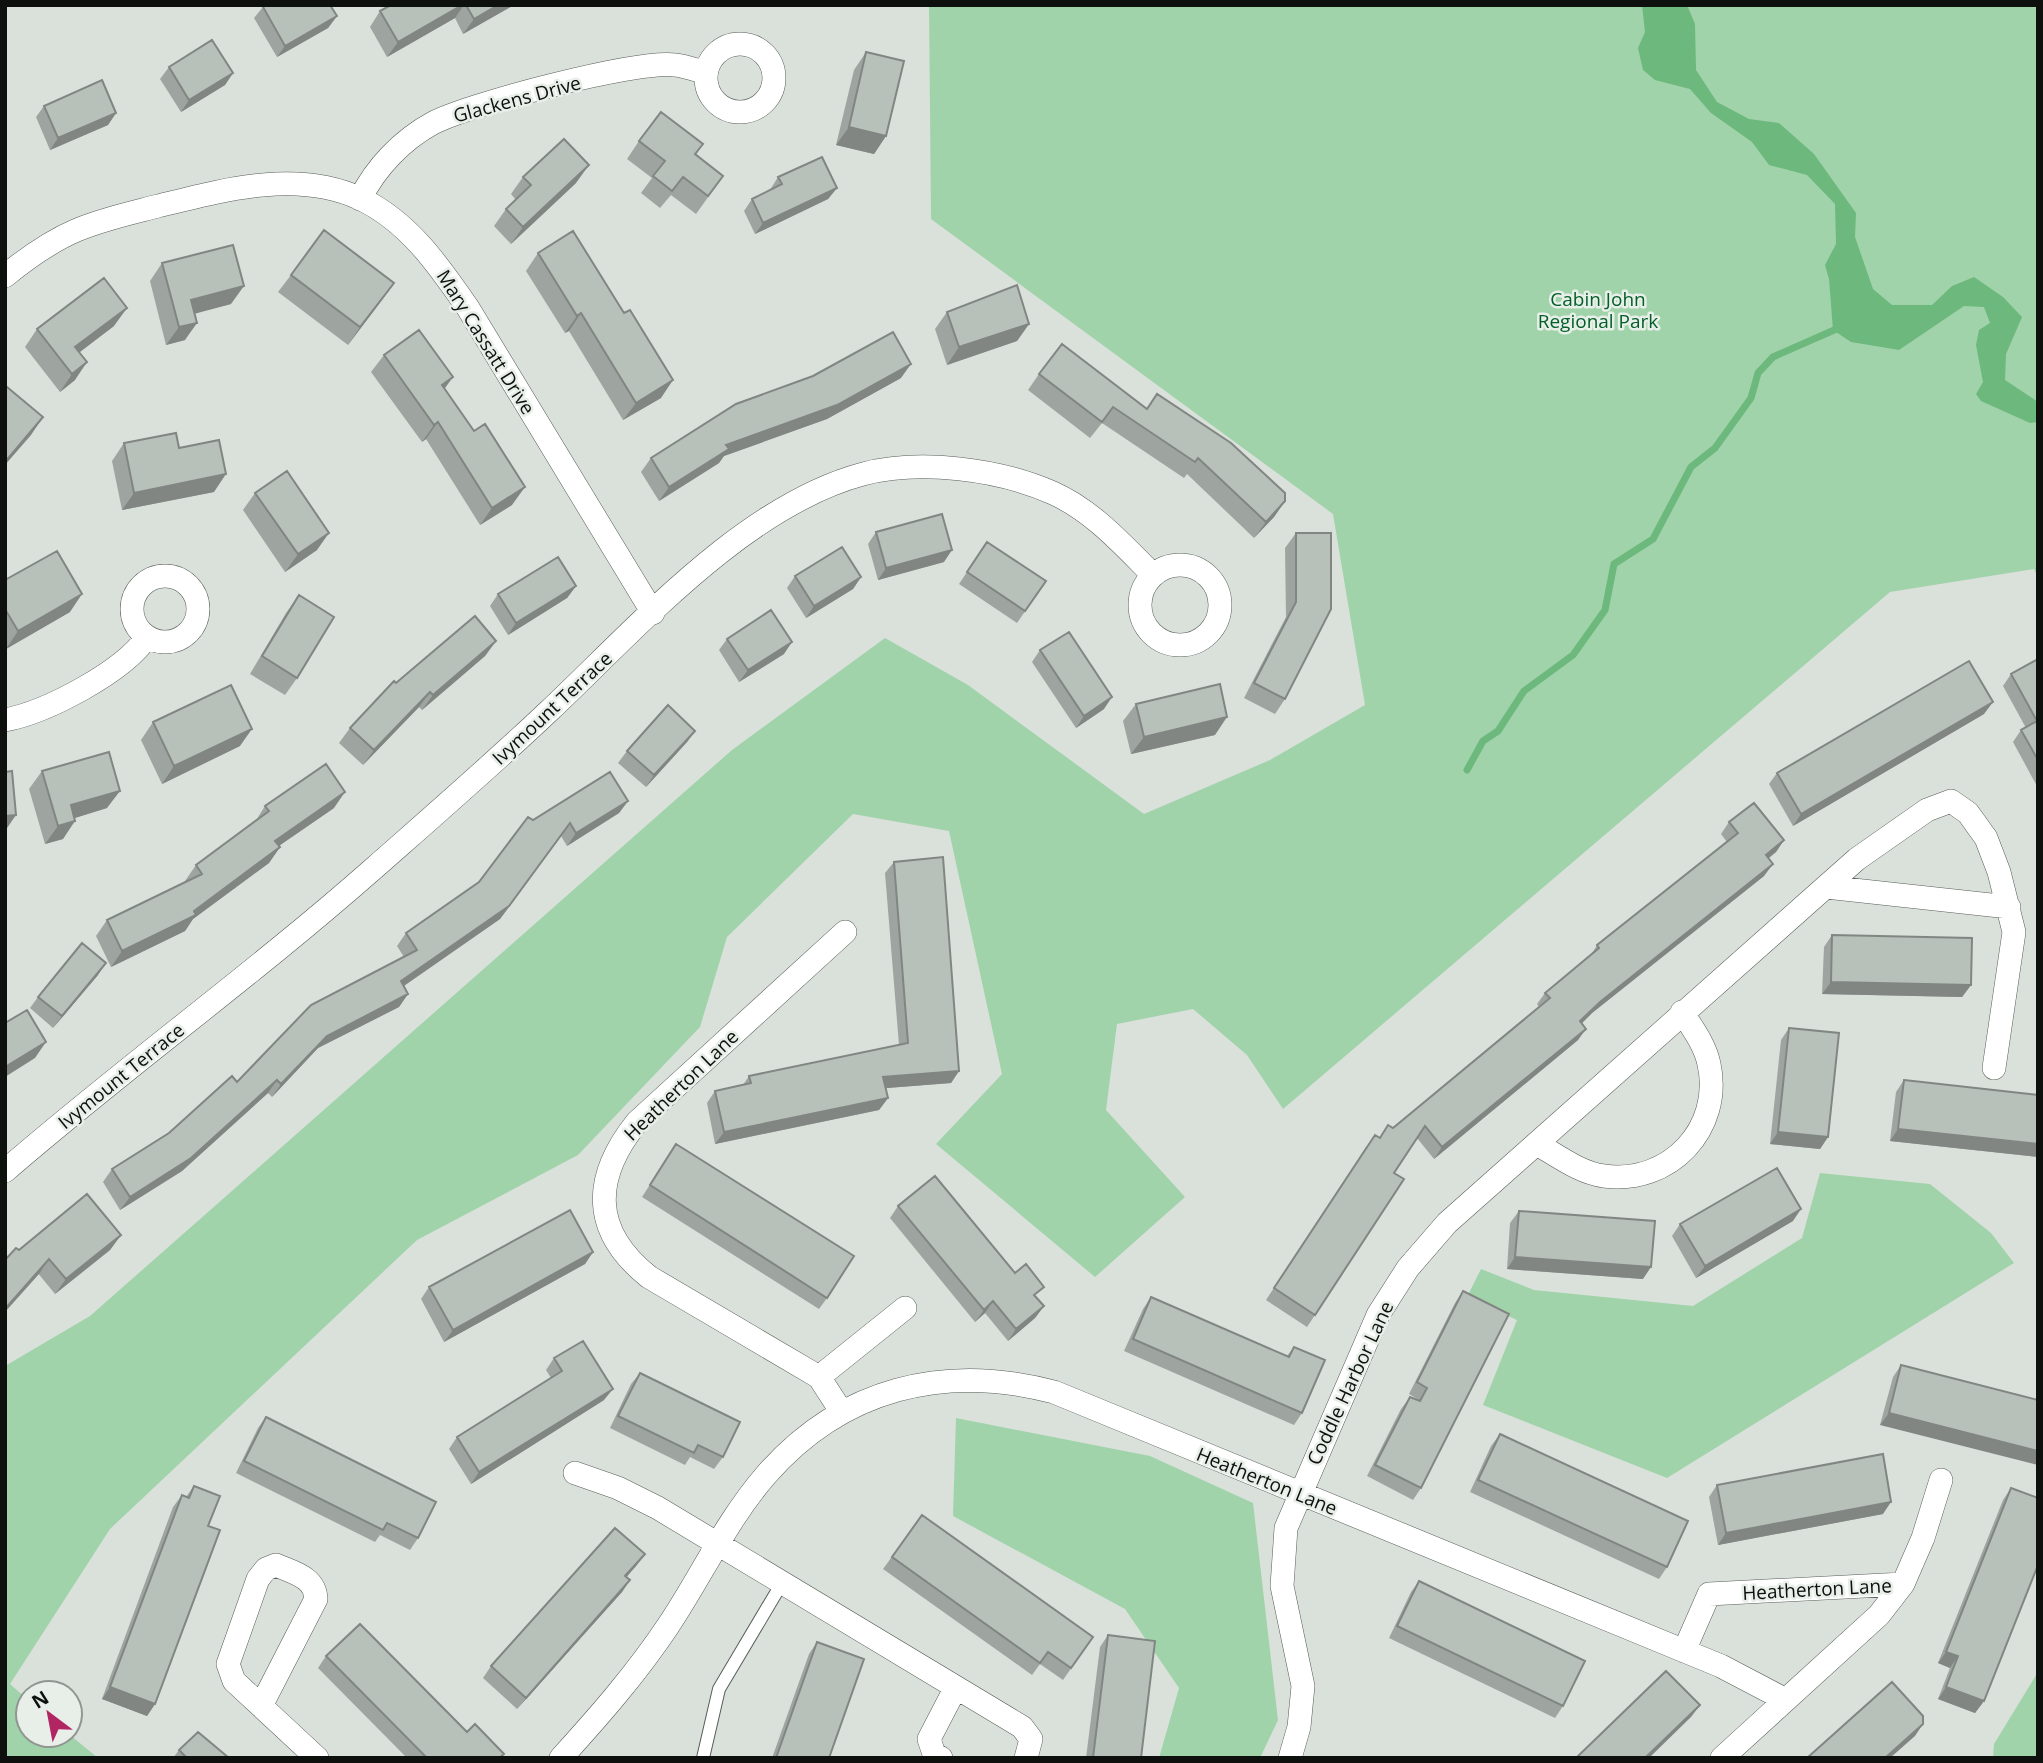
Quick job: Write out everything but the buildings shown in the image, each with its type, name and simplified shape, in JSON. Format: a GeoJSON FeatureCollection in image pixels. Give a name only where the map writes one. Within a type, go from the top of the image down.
{"type":"FeatureCollection","features":[{"type":"Feature","properties":{"kind":"street","name":"Glackens Drive"},"geometry":{"type":"LineString","coordinates":[[360,199],[368,182],[404,142],[434,123],[465,110],[639,67],[674,65],[706,73]]}},
{"type":"Feature","properties":{"kind":"street","name":"Mary Cassatt Drive"},"geometry":{"type":"LineString","coordinates":[[5,276],[21,262],[75,231],[207,194],[271,184],[297,184],[343,192],[360,199],[390,218],[435,261],[468,308],[653,613]]}},
{"type":"Feature","properties":{"kind":"street","name":"Ivymount Terrace"},"geometry":{"type":"LineString","coordinates":[[5,1171],[368,873],[512,746],[653,613],[744,533],[794,500],[864,473],[932,467],[990,473],[1055,494],[1109,530],[1153,575]]}},
{"type":"Feature","properties":{"kind":"street"},"geometry":{"type":"LineString","coordinates":[[5,720],[38,709],[95,680],[125,661],[147,637]]}},
{"type":"Feature","properties":{"kind":"street","name":"Coddle Harbor Lane"},"geometry":{"type":"LineString","coordinates":[[1290,1758],[1299,1727],[1303,1686],[1282,1586],[1286,1528],[1378,1315],[1408,1268],[1447,1223],[1682,1012],[1882,840],[1927,810],[1951,801],[1968,813],[1986,838],[2009,907],[2014,932],[1994,1068]]}},
{"type":"Feature","properties":{"kind":"street"},"geometry":{"type":"LineString","coordinates":[[1826,887],[2009,907]]}},
{"type":"Feature","properties":{"kind":"street","name":"Heatherton Lane"},"geometry":{"type":"LineString","coordinates":[[841,1411],[819,1377],[649,1277],[634,1265],[610,1229],[603,1202],[613,1154],[637,1122],[845,932]]}},
{"type":"Feature","properties":{"kind":"street"},"geometry":{"type":"LineString","coordinates":[[1537,1144],[1584,1171],[1603,1176],[1642,1175],[1667,1165],[1684,1152],[1697,1137],[1706,1118],[1711,1083],[1702,1044],[1682,1012]]}},
{"type":"Feature","properties":{"kind":"street"},"geometry":{"type":"LineString","coordinates":[[819,1377],[905,1308]]}},
{"type":"Feature","properties":{"kind":"street","name":"Heatherton Lane"},"geometry":{"type":"LineString","coordinates":[[561,1758],[632,1676],[669,1625],[716,1545],[764,1477],[785,1455],[841,1411],[901,1388],[958,1378],[1016,1382],[1054,1392],[1721,1666],[1784,1699]]}},
{"type":"Feature","properties":{"kind":"street"},"geometry":{"type":"LineString","coordinates":[[575,1473],[618,1488],[658,1508],[1022,1727],[1031,1739],[1026,1758]]}},
{"type":"Feature","properties":{"kind":"street","name":"Heatherton Lane"},"geometry":{"type":"LineString","coordinates":[[1722,1758],[1879,1615],[1903,1584],[1923,1538],[1941,1480]]}},
{"type":"Feature","properties":{"kind":"street"},"geometry":{"type":"LineString","coordinates":[[261,1706],[316,1599],[316,1588],[309,1580],[276,1565],[266,1569],[258,1578],[228,1664],[234,1681],[317,1758]]}},
{"type":"Feature","properties":{"kind":"street","name":"Heatherton Lane"},"geometry":{"type":"LineString","coordinates":[[1684,1651],[1709,1594],[1903,1584]]}},
{"type":"Feature","properties":{"kind":"street"},"geometry":{"type":"LineString","coordinates":[[941,1758],[933,1754],[929,1739],[955,1689]]}},
{"type":"Feature","properties":{"kind":"lane"},"geometry":{"type":"LineString","coordinates":[[703,1758],[719,1689],[782,1583]]}},
{"type":"Feature","properties":{"kind":"green space","name":"Cabin John Regional Park"},"geometry":{"type":"Polygon","coordinates":[[[929,5],[2038,5],[2038,577],[2034,569],[1890,592],[1283,1109],[1247,1055],[1193,1009],[1117,1024],[1106,1110],[1185,1197],[1095,1277],[936,1144],[1002,1074],[949,831],[853,814],[727,937],[700,1027],[578,1155],[417,1240],[110,1529],[10,1684],[14,1688],[14,1749],[84,1749],[84,1746],[98,1758],[5,1758],[5,1366],[90,1316],[732,750],[885,638],[968,685],[1144,814],[1270,760],[1365,705],[1333,514],[931,219],[929,5]]]}},
{"type":"Feature","properties":{"kind":"green space"},"geometry":{"type":"Polygon","coordinates":[[[1820,1173],[1930,1184],[1991,1233],[2014,1263],[1667,1478],[1483,1405],[1517,1320],[1467,1297],[1481,1269],[1534,1290],[1693,1306],[1802,1238],[1820,1173]]]}},
{"type":"Feature","properties":{"kind":"green space"},"geometry":{"type":"Polygon","coordinates":[[[956,1418],[1150,1456],[1253,1503],[1278,1720],[1260,1758],[1159,1758],[1179,1688],[1125,1609],[953,1516],[956,1418]]]}},
{"type":"Feature","properties":{"kind":"green space"},"geometry":{"type":"Polygon","coordinates":[[[2038,1672],[2038,1758],[1993,1758],[1994,1744],[2038,1672]]]}},
{"type":"Feature","properties":{"kind":"shaded area"},"geometry":{"type":"Polygon","coordinates":[[[1642,5],[1687,5],[1695,24],[1696,70],[1717,102],[1749,119],[1779,123],[1814,154],[1856,213],[1855,237],[1873,289],[1892,305],[1932,305],[1952,286],[1974,277],[2003,297],[2022,317],[2006,354],[2005,380],[2038,402],[2038,422],[2030,423],[1981,401],[1976,394],[1983,382],[1976,345],[1979,330],[1990,323],[1984,307],[1964,306],[1899,350],[1851,342],[1833,330],[1829,279],[1825,265],[1836,244],[1835,204],[1807,175],[1769,165],[1752,142],[1711,113],[1690,89],[1655,80],[1643,70],[1638,48],[1645,32],[1642,5]]]}},
{"type":"Feature","properties":{"kind":"waterway"},"geometry":{"type":"LineString","coordinates":[[1467,770],[1483,741],[1498,731],[1524,691],[1573,655],[1605,610],[1614,564],[1653,539],[1691,467],[1715,448],[1751,398],[1758,373],[1773,357],[1841,327]]}}]}
